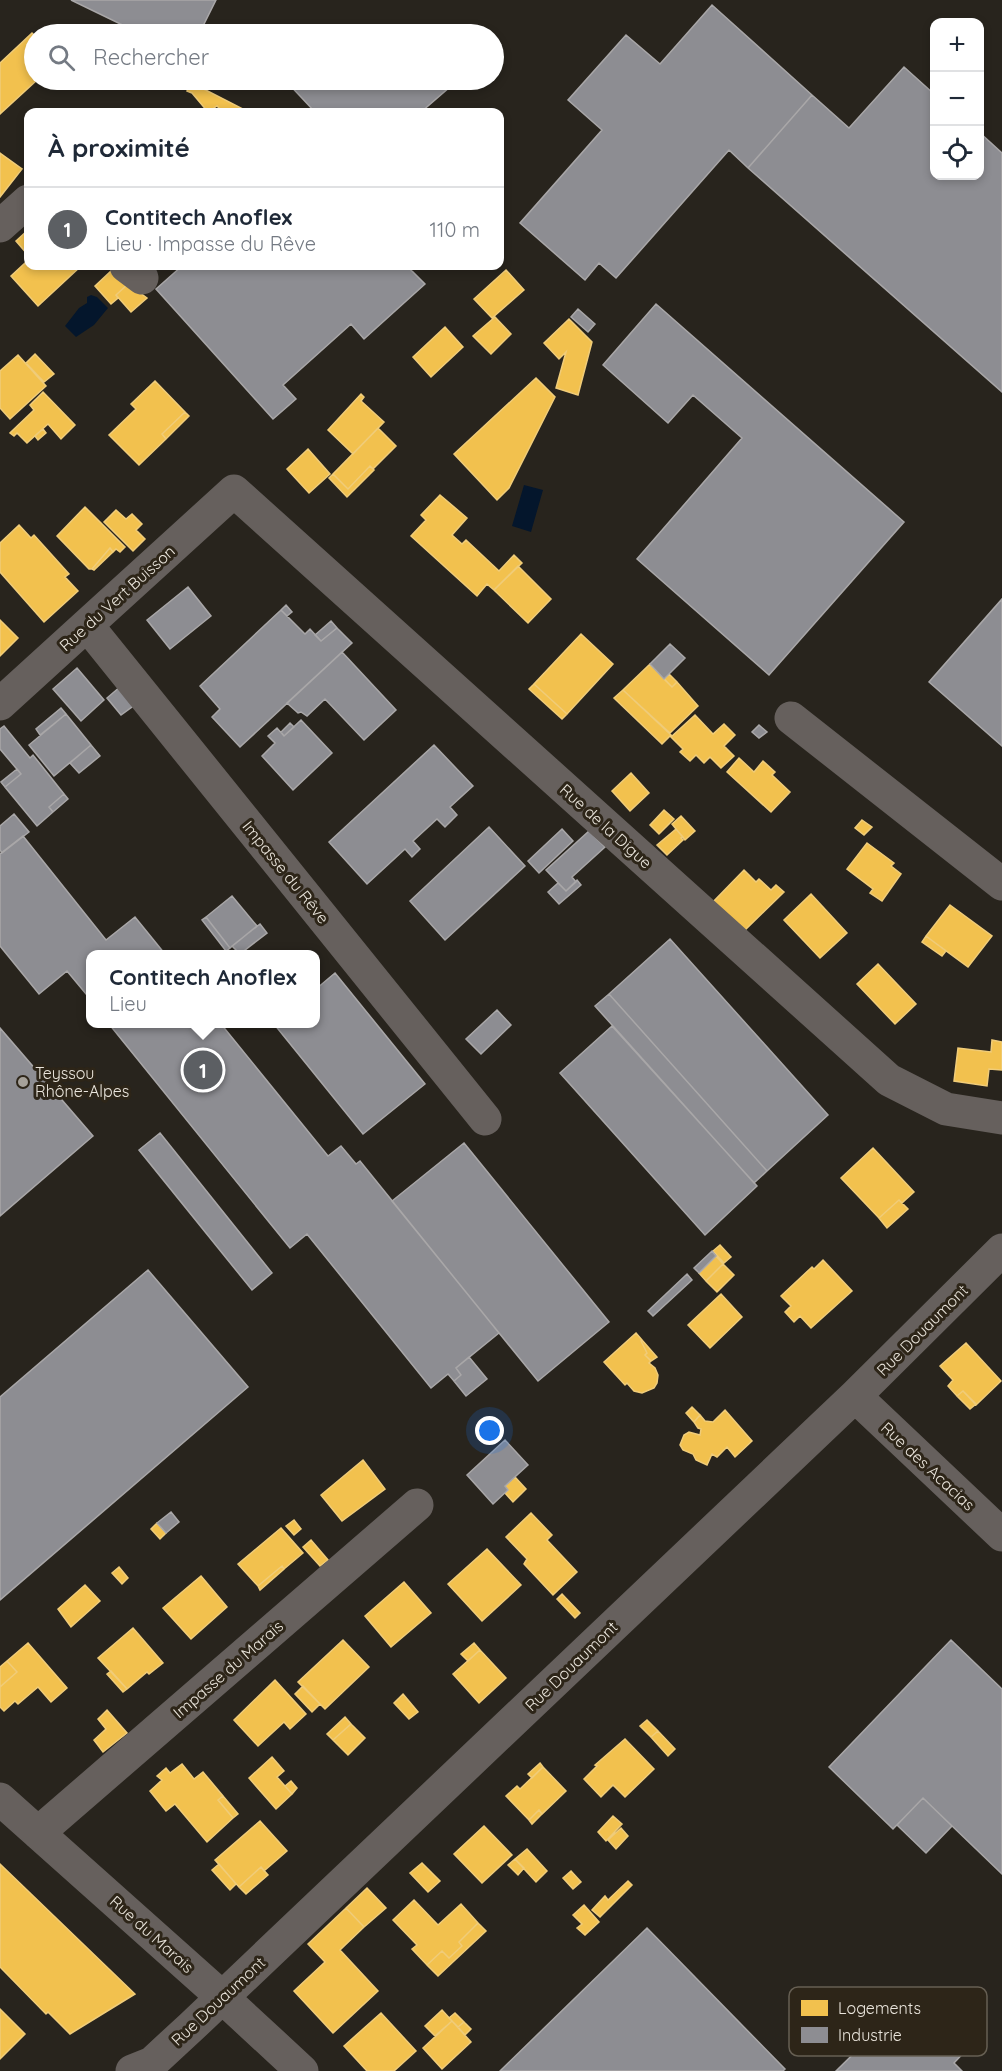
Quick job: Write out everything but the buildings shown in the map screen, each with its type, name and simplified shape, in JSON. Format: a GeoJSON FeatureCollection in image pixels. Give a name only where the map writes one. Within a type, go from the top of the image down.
{"type":"FeatureCollection","features":[{"type":"Feature","properties":{"kind":"street"},"geometry":{"type":"LineString","coordinates":[[0,226],[24,205]]}},
{"type":"Feature","properties":{"kind":"street","name":"Rue du Vert Buisson"},"geometry":{"type":"LineString","coordinates":[[0,704],[234,491]]}},
{"type":"Feature","properties":{"kind":"street","name":"Rue de la Digue"},"geometry":{"type":"LineString","coordinates":[[234,491],[889,1080],[946,1109],[1002,1118]]}},
{"type":"Feature","properties":{"kind":"street","name":"Impasse du Rêve"},"geometry":{"type":"LineString","coordinates":[[87,625],[485,1119]]}},
{"type":"Feature","properties":{"kind":"street"},"geometry":{"type":"LineString","coordinates":[[792,718],[1002,884]]}},
{"type":"Feature","properties":{"kind":"street","name":"Rue Douaumont"},"geometry":{"type":"LineString","coordinates":[[132,2071],[152,2063],[222,1997],[855,1396],[1002,1250]]}},
{"type":"Feature","properties":{"kind":"street","name":"Rue des Acacias"},"geometry":{"type":"LineString","coordinates":[[855,1396],[1002,1535]]}},
{"type":"Feature","properties":{"kind":"street","name":"Impasse du Marais"},"geometry":{"type":"LineString","coordinates":[[38,1833],[417,1505]]}},
{"type":"Feature","properties":{"kind":"street","name":"Rue du Marais"},"geometry":{"type":"LineString","coordinates":[[0,1799],[302,2071]]}},
{"type":"Feature","properties":{"kind":"water"},"geometry":{"type":"Polygon","coordinates":[[[91,295],[97,297],[108,308],[94,325],[76,337],[65,326],[79,308],[87,303],[87,297],[91,295]]]}},
{"type":"Feature","properties":{"kind":"water"},"geometry":{"type":"Polygon","coordinates":[[[524,485],[543,490],[531,532],[512,526],[524,485]]]}},
{"type":"Feature","properties":{"kind":"place","name":"Contitech Anoflex"},"geometry":{"type":"Point","coordinates":[203,1070]}},
{"type":"Feature","properties":{"kind":"place","name":"Teyssou Rhône-Alpes"},"geometry":{"type":"Point","coordinates":[23,1082]}}]}
